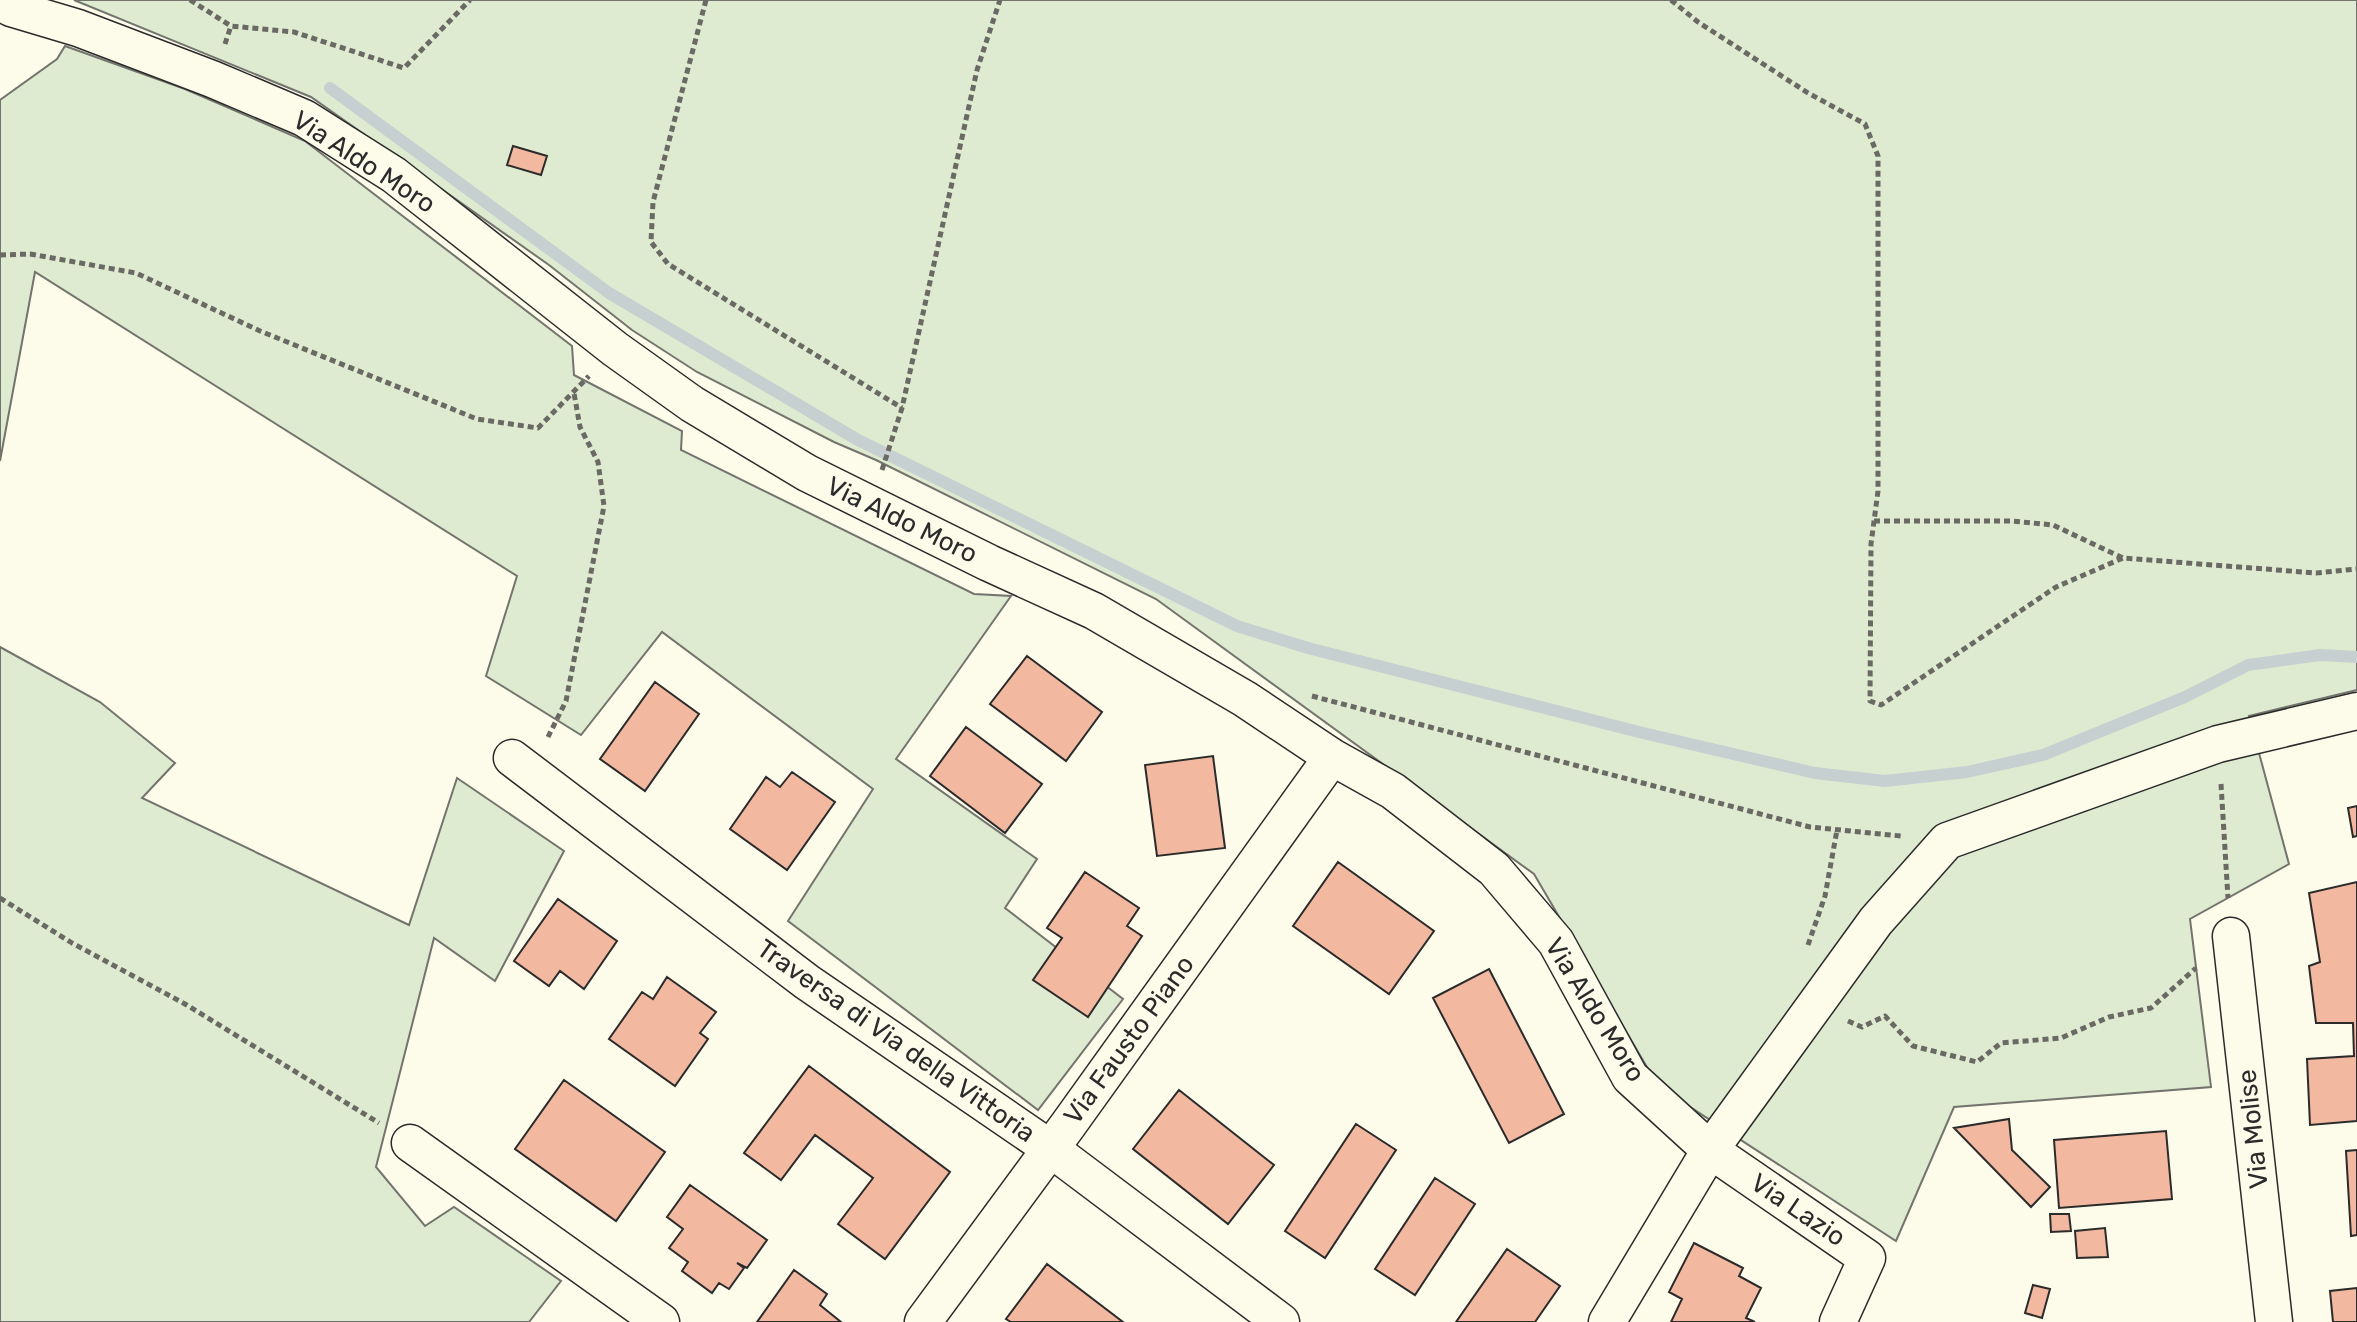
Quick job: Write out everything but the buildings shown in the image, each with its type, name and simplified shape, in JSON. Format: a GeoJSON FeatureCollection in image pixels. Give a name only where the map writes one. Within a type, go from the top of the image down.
{"type":"FeatureCollection","features":[{"type":"Feature","properties":{"kind":"street","name":"Via Aldo Moro"},"geometry":{"type":"LineString","coordinates":[[4,11],[78,28],[304,118],[394,175],[615,349],[692,404],[807,473],[871,506],[1094,611],[1245,699],[1332,757],[1393,791],[1494,869],[1556,942],[1630,1077],[1710,1150]]}},
{"type":"Feature","properties":{"kind":"street"},"geometry":{"type":"LineString","coordinates":[[1607,1322],[1710,1150],[1876,921],[1947,841],[2218,744],[2357,711]]}},
{"type":"Feature","properties":{"kind":"street","name":"Via Fausto Piano"},"geometry":{"type":"LineString","coordinates":[[923,1322],[1332,757]]}},
{"type":"Feature","properties":{"kind":"street","name":"Traversa di Via della Vittoria"},"geometry":{"type":"LineString","coordinates":[[522,765],[807,982],[1051,1149],[1281,1322]]}},
{"type":"Feature","properties":{"kind":"street","name":"Via Molise"},"geometry":{"type":"LineString","coordinates":[[2231,936],[2274,1322]]}},
{"type":"Feature","properties":{"kind":"street"},"geometry":{"type":"LineString","coordinates":[[410,1143],[661,1322]]}},
{"type":"Feature","properties":{"kind":"street","name":"Via Lazio"},"geometry":{"type":"LineString","coordinates":[[1710,1150],[1867,1258],[1838,1322]]}},
{"type":"Feature","properties":{"kind":"path"},"geometry":{"type":"LineString","coordinates":[[190,0],[231,26],[294,32],[404,68],[470,0]]}},
{"type":"Feature","properties":{"kind":"path"},"geometry":{"type":"LineString","coordinates":[[706,0],[653,202],[651,242],[668,264],[902,408]]}},
{"type":"Feature","properties":{"kind":"path"},"geometry":{"type":"LineString","coordinates":[[871,506],[902,408],[972,92],[1000,0]]}},
{"type":"Feature","properties":{"kind":"path"},"geometry":{"type":"LineString","coordinates":[[1671,0],[1808,93],[1865,124],[1878,156],[1878,491],[1871,544],[1870,701],[1881,705],[2056,587],[2123,558]]}},
{"type":"Feature","properties":{"kind":"path"},"geometry":{"type":"LineString","coordinates":[[0,255],[30,254],[136,273],[260,331],[477,419],[538,428],[615,349]]}},
{"type":"Feature","properties":{"kind":"path"},"geometry":{"type":"LineString","coordinates":[[522,765],[566,701],[604,506],[598,462],[580,427],[574,392]]}},
{"type":"Feature","properties":{"kind":"path"},"geometry":{"type":"LineString","coordinates":[[1874,521],[2012,521],[2053,525],[2123,558],[2316,573],[2357,569]]}},
{"type":"Feature","properties":{"kind":"path"},"geometry":{"type":"LineString","coordinates":[[1304,693],[1810,827],[1947,841]]}},
{"type":"Feature","properties":{"kind":"path"},"geometry":{"type":"LineString","coordinates":[[1814,1007],[1862,1027],[1885,1016],[1913,1046],[1977,1062],[2001,1043],[2061,1038],[2109,1017],[2151,1008],[2231,936],[2218,744]]}},
{"type":"Feature","properties":{"kind":"path"},"geometry":{"type":"LineString","coordinates":[[0,898],[72,943],[198,1012],[410,1143]]}},
{"type":"Feature","properties":{"kind":"green space"},"geometry":{"type":"Polygon","coordinates":[[[74,0],[2357,0],[2357,690],[2249,716],[2289,864],[2190,919],[2211,1087],[1954,1107],[1896,1241],[1658,1086],[1534,874],[1156,599],[697,372],[632,330],[549,265],[311,97],[74,0]]]}},
{"type":"Feature","properties":{"kind":"green space"},"geometry":{"type":"Polygon","coordinates":[[[65,46],[185,89],[305,141],[572,346],[574,375],[682,431],[681,450],[974,594],[1011,596],[896,759],[1037,859],[1005,908],[1123,999],[1038,1110],[788,921],[873,789],[662,632],[581,735],[486,676],[517,576],[35,272],[0,461],[0,100],[57,59],[65,46]]]}},
{"type":"Feature","properties":{"kind":"green space"},"geometry":{"type":"Polygon","coordinates":[[[0,647],[100,702],[175,763],[142,798],[409,925],[457,778],[564,851],[495,981],[434,938],[376,1167],[425,1226],[454,1207],[561,1281],[529,1322],[0,1322],[0,647]]]}},
{"type":"Feature","properties":{"kind":"waterway"},"geometry":{"type":"LineString","coordinates":[[330,88],[609,293],[858,440],[1237,626],[1308,648],[1815,773],[1885,781],[1967,772],[2043,755],[2185,697],[2248,665],[2320,655],[2357,657]]}}]}
